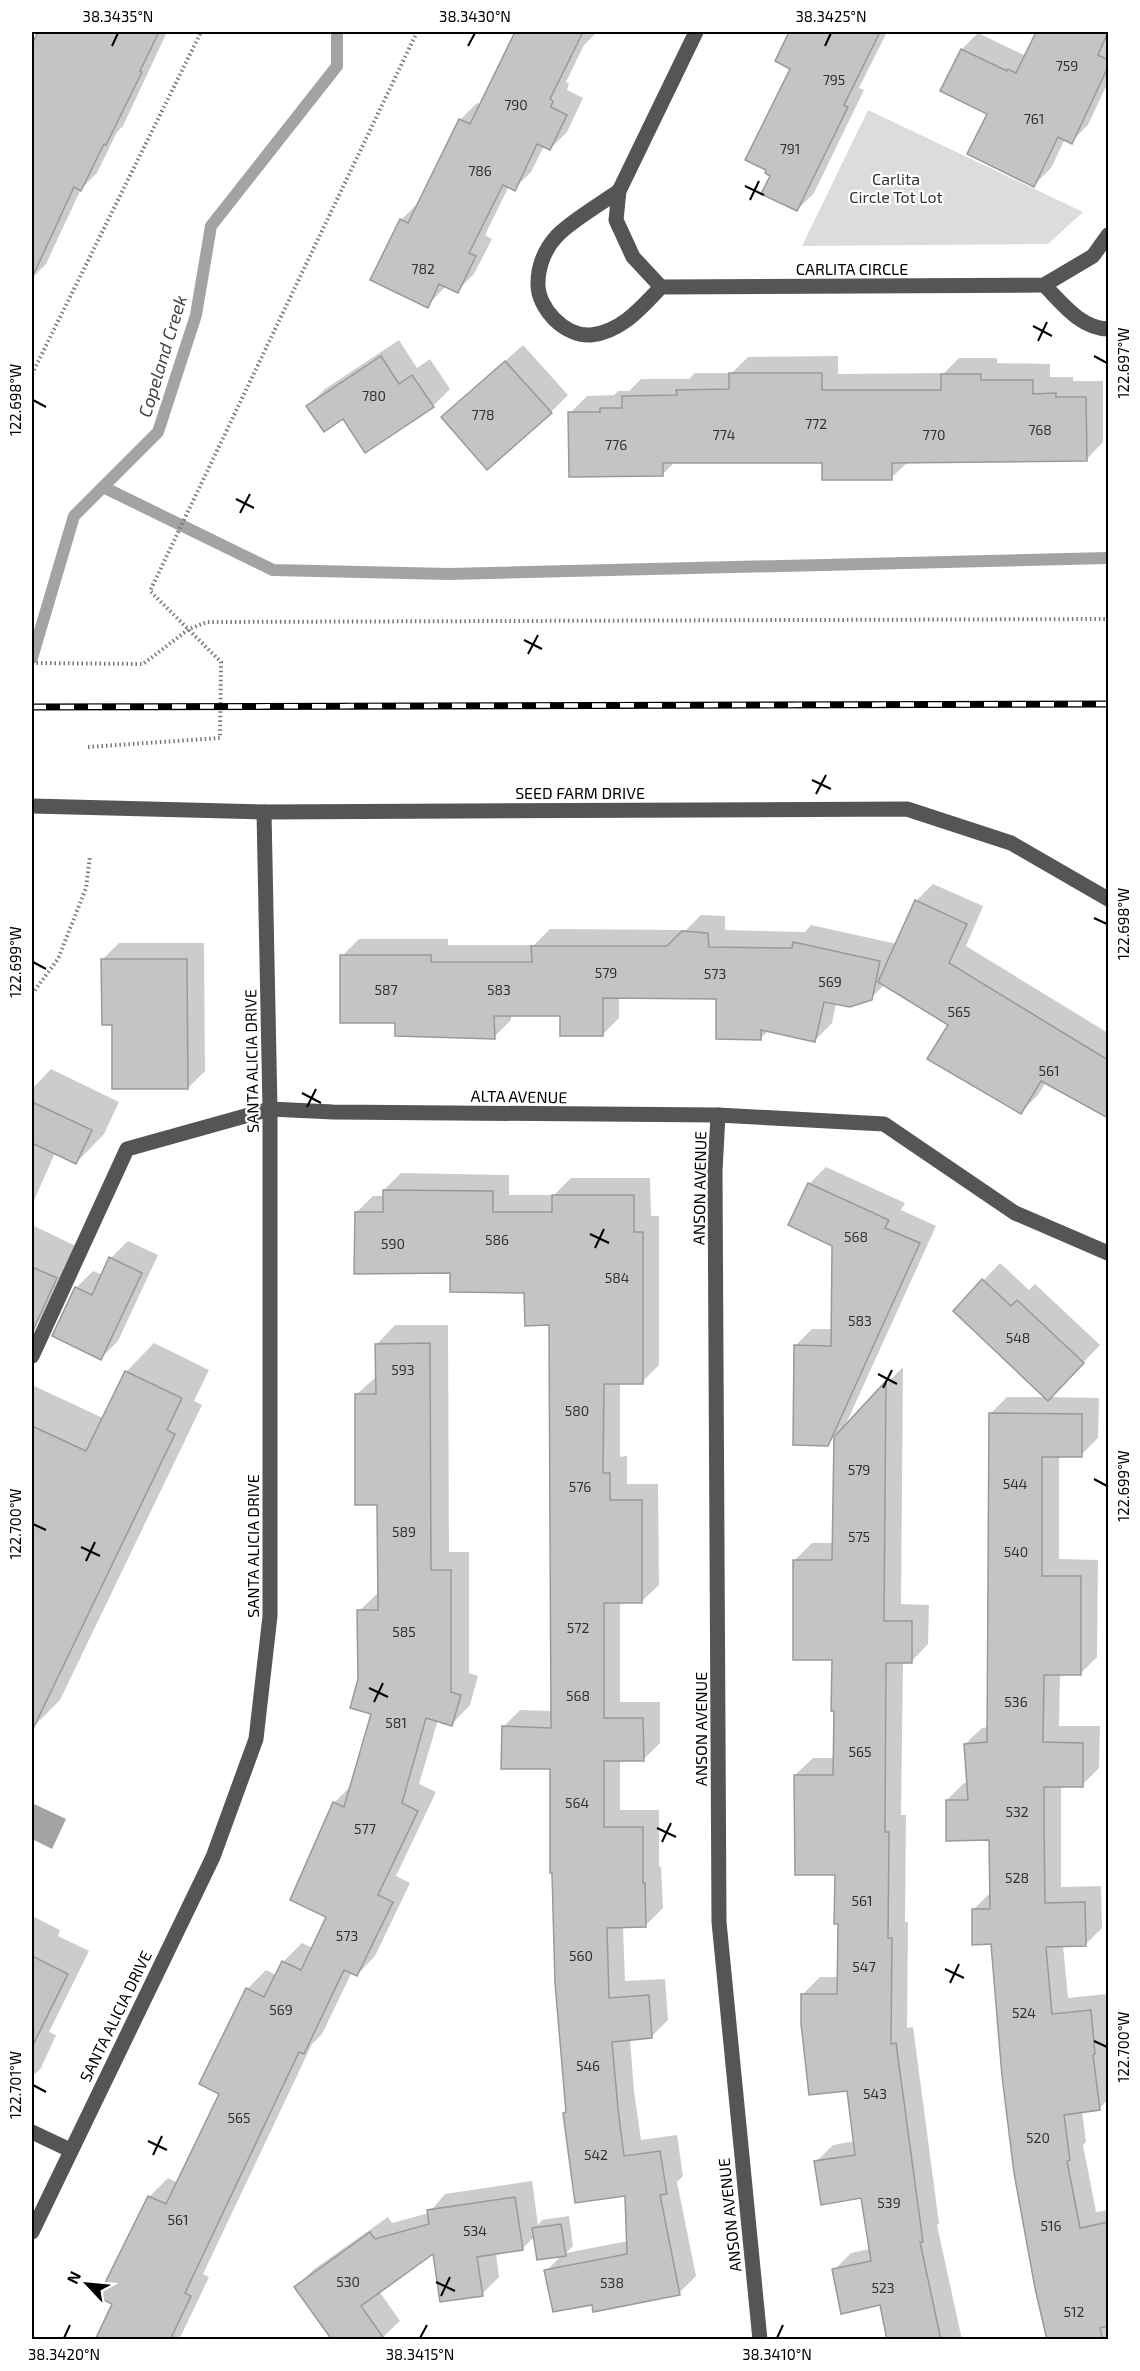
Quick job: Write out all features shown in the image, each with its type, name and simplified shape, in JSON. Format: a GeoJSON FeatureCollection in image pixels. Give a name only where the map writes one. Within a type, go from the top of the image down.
{"type":"FeatureCollection","features":[{"type":"Feature","properties":{"kind":"street"},"geometry":{"type":"LineString","coordinates":[[619,191],[557,236],[541,261],[537,285],[545,308],[565,330],[590,335],[616,327],[631,318],[661,287],[633,257],[616,220],[619,191],[696,32]]}},
{"type":"Feature","properties":{"kind":"street"},"geometry":{"type":"LineString","coordinates":[[1108,235],[1093,256],[1044,285],[1077,319],[1099,328],[1108,328]]}},
{"type":"Feature","properties":{"kind":"street","name":"CARLITA CIRCLE"},"geometry":{"type":"LineString","coordinates":[[661,287],[1044,285]]}},
{"type":"Feature","properties":{"kind":"street","name":"SEED FARM DRIVE"},"geometry":{"type":"LineString","coordinates":[[32,806],[264,812],[907,809],[1011,843],[1108,899]]}},
{"type":"Feature","properties":{"kind":"street","name":"SANTA ALICIA DRIVE"},"geometry":{"type":"LineString","coordinates":[[32,2232],[69,2150],[213,1857],[256,1739],[270,1616],[270,1109],[264,812]]}},
{"type":"Feature","properties":{"kind":"street","name":"ALTA AVENUE"},"geometry":{"type":"LineString","coordinates":[[32,1356],[127,1149],[270,1109],[333,1112],[718,1115],[884,1124],[1015,1213],[1108,1253]]}},
{"type":"Feature","properties":{"kind":"street","name":"ANSON AVENUE"},"geometry":{"type":"LineString","coordinates":[[718,1115],[715,1170],[718,1922],[755,2338]]}},
{"type":"Feature","properties":{"kind":"street"},"geometry":{"type":"LineString","coordinates":[[32,2132],[69,2150]]}},
{"type":"Feature","properties":{"kind":"path"},"geometry":{"type":"LineString","coordinates":[[32,374],[201,32]]}},
{"type":"Feature","properties":{"kind":"path"},"geometry":{"type":"LineString","coordinates":[[88,747],[220,738],[221,662],[150,591],[156,574],[417,32]]}},
{"type":"Feature","properties":{"kind":"path"},"geometry":{"type":"LineString","coordinates":[[32,663],[143,664],[189,629],[207,622],[1108,619]]}},
{"type":"Feature","properties":{"kind":"path"},"geometry":{"type":"LineString","coordinates":[[32,994],[58,959],[86,888],[90,856]]}},
{"type":"Feature","properties":{"kind":"green space","name":"Carlita Circle Tot Lot"},"geometry":{"type":"Polygon","coordinates":[[[868,110],[1083,212],[1048,244],[802,246],[868,110]]]}},
{"type":"Feature","properties":{"kind":"shaded area"},"geometry":{"type":"Polygon","coordinates":[[[32,1803],[66,1819],[52,1849],[32,1839],[32,1803]]]}},
{"type":"Feature","properties":{"kind":"building"},"geometry":{"type":"Polygon","coordinates":[[[38,32],[159,32],[106,145],[104,144],[81,191],[74,187],[32,278],[32,44],[38,32]]]}},
{"type":"Feature","properties":{"kind":"building"},"geometry":{"type":"Polygon","coordinates":[[[515,32],[583,32],[550,99],[553,101],[551,107],[567,115],[550,150],[537,144],[515,191],[503,185],[469,253],[476,256],[458,293],[439,284],[428,308],[370,280],[400,219],[408,223],[459,119],[470,124],[515,32]]]}},
{"type":"Feature","properties":{"kind":"building"},"geometry":{"type":"Polygon","coordinates":[[[789,32],[880,32],[844,105],[848,107],[797,211],[761,194],[770,176],[765,173],[766,170],[745,160],[790,69],[775,61],[789,32]]]}},
{"type":"Feature","properties":{"kind":"building"},"geometry":{"type":"Polygon","coordinates":[[[1036,32],[1108,32],[1098,55],[1108,60],[1108,67],[1072,144],[1058,137],[1034,187],[967,154],[987,114],[940,91],[961,49],[1016,73],[1036,32]]]}},
{"type":"Feature","properties":{"kind":"building"},"geometry":{"type":"Polygon","coordinates":[[[381,356],[399,384],[412,375],[434,407],[365,453],[343,419],[324,432],[306,406],[381,356]]]}},
{"type":"Feature","properties":{"kind":"building"},"geometry":{"type":"Polygon","coordinates":[[[505,361],[552,413],[487,470],[441,417],[505,361]]]}},
{"type":"Feature","properties":{"kind":"building"},"geometry":{"type":"Polygon","coordinates":[[[729,373],[822,373],[822,390],[941,390],[941,374],[981,374],[981,380],[1033,380],[1033,394],[1056,393],[1056,397],[1086,397],[1087,461],[892,463],[892,480],[822,480],[822,463],[663,463],[663,476],[569,477],[568,412],[600,412],[600,408],[622,408],[622,396],[677,395],[676,390],[729,389],[729,373]]]}},
{"type":"Feature","properties":{"kind":"building"},"geometry":{"type":"Polygon","coordinates":[[[915,900],[967,924],[949,963],[1108,1060],[1108,1118],[1041,1081],[1021,1114],[927,1059],[948,1025],[878,982],[915,900]]]}},
{"type":"Feature","properties":{"kind":"building"},"geometry":{"type":"Polygon","coordinates":[[[682,931],[708,933],[709,947],[792,948],[793,942],[880,961],[872,1000],[850,1007],[824,1002],[815,1042],[761,1030],[761,1040],[716,1039],[716,999],[603,998],[603,1036],[560,1036],[560,1016],[494,1016],[495,1039],[395,1036],[395,1023],[340,1023],[340,955],[431,955],[431,962],[532,962],[531,946],[667,946],[682,931]]]}},
{"type":"Feature","properties":{"kind":"building"},"geometry":{"type":"Polygon","coordinates":[[[101,959],[187,959],[188,1089],[112,1089],[112,1025],[102,1025],[101,959]]]}},
{"type":"Feature","properties":{"kind":"building"},"geometry":{"type":"Polygon","coordinates":[[[32,1102],[92,1130],[76,1164],[32,1143],[32,1102]]]}},
{"type":"Feature","properties":{"kind":"building"},"geometry":{"type":"Polygon","coordinates":[[[808,1183],[889,1220],[885,1228],[920,1243],[828,1446],[793,1445],[794,1345],[831,1346],[832,1246],[788,1225],[808,1183]]]}},
{"type":"Feature","properties":{"kind":"building"},"geometry":{"type":"Polygon","coordinates":[[[383,1190],[493,1191],[493,1212],[552,1212],[552,1195],[634,1195],[634,1232],[643,1232],[643,1384],[604,1384],[603,1473],[610,1473],[610,1500],[642,1500],[642,1603],[604,1603],[604,1718],[643,1718],[644,1761],[604,1761],[604,1827],[643,1827],[646,1927],[607,1928],[609,1998],[649,1995],[652,2038],[612,2042],[618,2109],[624,2156],[660,2151],[667,2194],[660,2195],[680,2295],[593,2312],[592,2305],[553,2312],[544,2270],[627,2254],[625,2196],[575,2203],[563,2113],[566,2112],[555,1983],[552,1873],[550,1873],[550,1769],[501,1769],[502,1726],[551,1728],[549,1325],[525,1326],[524,1293],[450,1292],[450,1273],[354,1274],[355,1212],[383,1212],[383,1190]]]}},
{"type":"Feature","properties":{"kind":"building"},"geometry":{"type":"Polygon","coordinates":[[[109,1257],[142,1273],[101,1360],[52,1336],[75,1287],[92,1295],[109,1257]]]}},
{"type":"Feature","properties":{"kind":"building"},"geometry":{"type":"Polygon","coordinates":[[[32,1267],[57,1278],[34,1328],[32,1327],[32,1267]]]}},
{"type":"Feature","properties":{"kind":"building"},"geometry":{"type":"Polygon","coordinates":[[[982,1279],[1011,1306],[1017,1300],[1084,1363],[1048,1401],[953,1311],[982,1279]]]}},
{"type":"Feature","properties":{"kind":"building"},"geometry":{"type":"Polygon","coordinates":[[[430,1343],[431,1570],[451,1570],[451,1692],[461,1695],[452,1726],[426,1718],[402,1803],[418,1811],[378,1895],[393,1902],[357,1976],[344,1970],[304,2054],[299,2052],[185,2293],[191,2296],[170,2340],[95,2340],[112,2304],[98,2297],[148,2196],[166,2204],[219,2094],[199,2084],[246,1988],[264,1997],[282,1961],[301,1970],[326,1917],[290,1900],[333,1802],[344,1807],[371,1714],[350,1708],[358,1679],[357,1610],[378,1610],[377,1505],[355,1505],[355,1394],[376,1394],[375,1344],[430,1343]]]}},
{"type":"Feature","properties":{"kind":"building"},"geometry":{"type":"Polygon","coordinates":[[[125,1371],[182,1398],[167,1430],[175,1434],[32,1731],[32,1426],[86,1451],[125,1371]]]}},
{"type":"Feature","properties":{"kind":"building"},"geometry":{"type":"Polygon","coordinates":[[[886,1381],[884,1621],[912,1621],[912,1663],[886,1663],[885,1832],[889,1832],[888,1938],[892,1938],[891,2044],[896,2043],[923,2242],[920,2242],[941,2340],[887,2340],[880,2305],[841,2314],[832,2269],[871,2261],[861,2198],[821,2205],[814,2161],[855,2155],[847,2091],[809,2095],[801,2024],[801,1994],[837,1994],[838,1924],[834,1924],[835,1875],[795,1875],[794,1775],[833,1775],[834,1711],[831,1711],[832,1660],[793,1660],[793,1560],[832,1560],[834,1437],[886,1381]]]}},
{"type":"Feature","properties":{"kind":"building"},"geometry":{"type":"Polygon","coordinates":[[[989,1413],[1082,1414],[1082,1457],[1042,1457],[1042,1576],[1081,1576],[1081,1675],[1044,1675],[1043,1742],[1083,1743],[1083,1787],[1044,1787],[1045,1903],[1085,1902],[1086,1946],[1046,1947],[1052,2014],[1091,2010],[1095,2054],[1093,2055],[1100,2110],[1064,2115],[1070,2160],[1067,2161],[1080,2228],[1108,2222],[1108,2326],[1100,2328],[1103,2340],[1047,2340],[1014,2173],[1002,2076],[991,1944],[972,1945],[972,1909],[990,1909],[989,1840],[946,1841],[946,1800],[968,1800],[964,1744],[987,1742],[989,1413]]]}},
{"type":"Feature","properties":{"kind":"building"},"geometry":{"type":"Polygon","coordinates":[[[32,1956],[68,1974],[32,2047],[32,1956]]]}},
{"type":"Feature","properties":{"kind":"building"},"geometry":{"type":"Polygon","coordinates":[[[515,2197],[523,2250],[477,2257],[483,2296],[440,2302],[433,2254],[361,2306],[385,2340],[332,2340],[294,2287],[370,2232],[375,2239],[429,2224],[427,2210],[515,2197]]]}},
{"type":"Feature","properties":{"kind":"building"},"geometry":{"type":"Polygon","coordinates":[[[561,2224],[566,2256],[537,2260],[532,2228],[561,2224]]]}},
{"type":"Feature","properties":{"kind":"waterway","name":"Copeland Creek"},"geometry":{"type":"LineString","coordinates":[[32,658],[74,516],[158,432],[196,315],[211,226],[337,66],[337,32]]}},
{"type":"Feature","properties":{"kind":"waterway"},"geometry":{"type":"LineString","coordinates":[[103,487],[273,570],[449,574],[1108,558]]}},
{"type":"Feature","properties":{"kind":"railway"},"geometry":{"type":"LineString","coordinates":[[32,707],[1108,704]]}}]}
